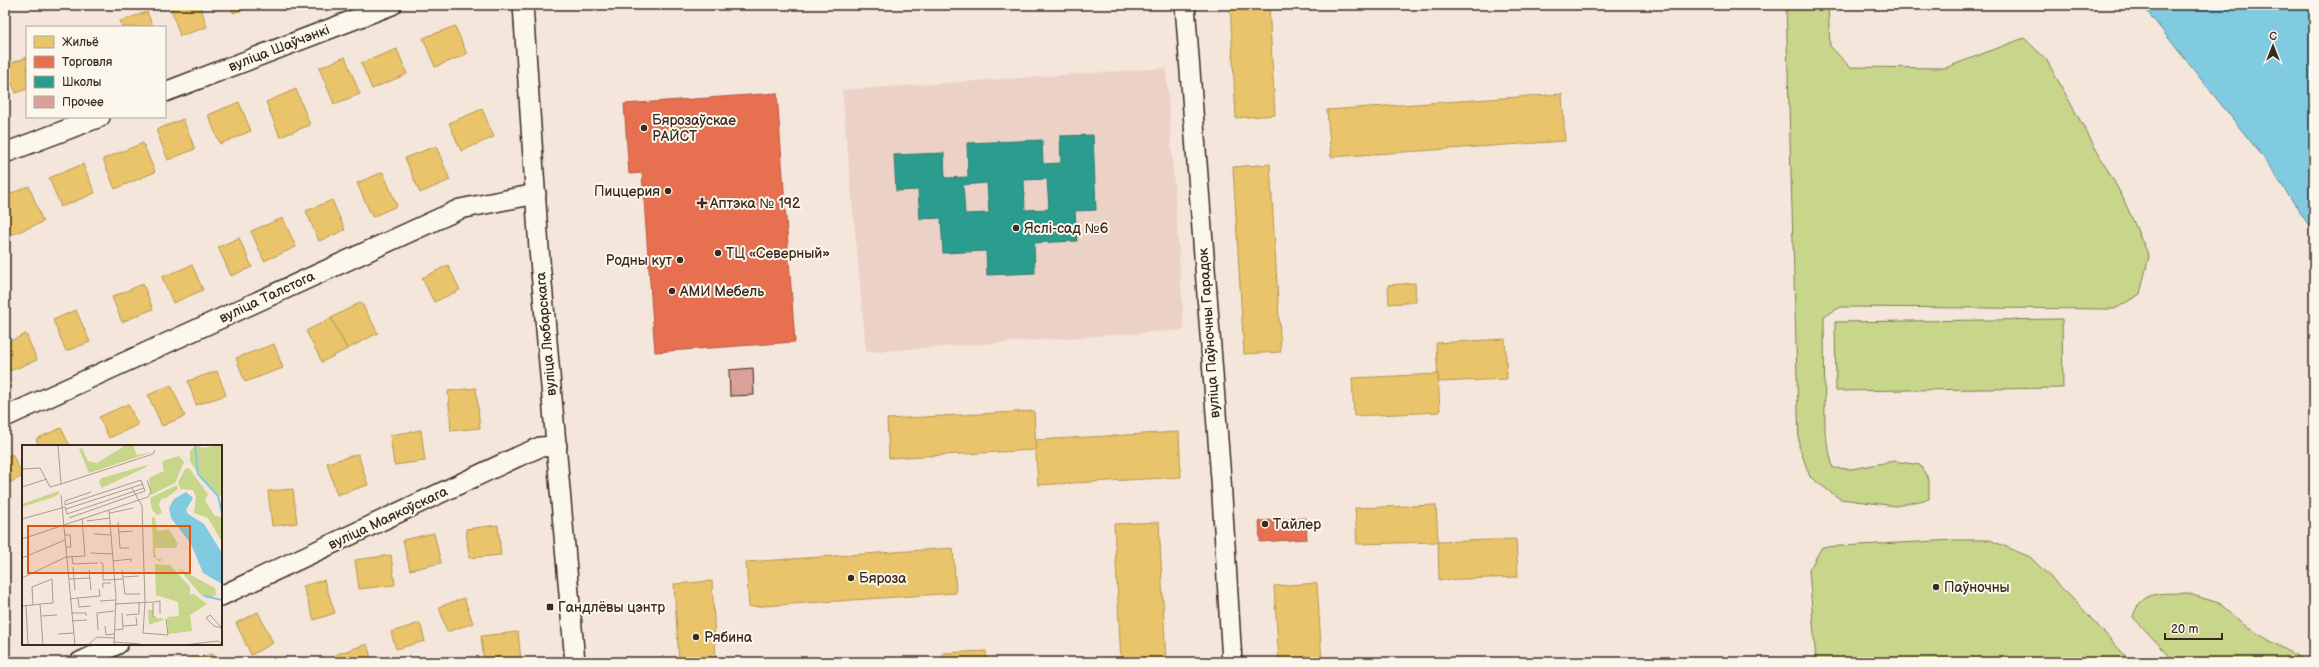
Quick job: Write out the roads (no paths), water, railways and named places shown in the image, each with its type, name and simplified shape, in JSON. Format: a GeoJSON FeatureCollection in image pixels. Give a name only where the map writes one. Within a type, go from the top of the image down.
{"type":"FeatureCollection","features":[{"type":"Feature","properties":{"kind":"street","name":"вуліца Шаўчэнкі"},"geometry":{"type":"LineString","coordinates":[[166,92],[392,5]]}},
{"type":"Feature","properties":{"kind":"street","name":"вуліца Любарскага"},"geometry":{"type":"LineString","coordinates":[[523,5],[536,194],[575,662]]}},
{"type":"Feature","properties":{"kind":"street","name":"вуліца Паўночны Гарадок"},"geometry":{"type":"LineString","coordinates":[[1185,5],[1221,484],[1232,662]]}},
{"type":"Feature","properties":{"kind":"street"},"geometry":{"type":"LineString","coordinates":[[5,153],[97,118]]}},
{"type":"Feature","properties":{"kind":"street","name":"вуліца Талстога"},"geometry":{"type":"LineString","coordinates":[[5,417],[460,208],[536,194]]}},
{"type":"Feature","properties":{"kind":"street","name":"вуліца Маякоўскага"},"geometry":{"type":"LineString","coordinates":[[222,596],[517,457],[540,447],[556,446]]}},
{"type":"Feature","properties":{"kind":"street"},"geometry":{"type":"LineString","coordinates":[[80,662],[116,645]]}},
{"type":"Feature","properties":{"kind":"water"},"geometry":{"type":"Polygon","coordinates":[[[2142,5],[2314,5],[2314,233],[2263,157],[2142,5]]]}},
{"type":"Feature","properties":{"kind":"place","name":"Бярозаўскае РАЙСТ"},"geometry":{"type":"Point","coordinates":[644,128]}},
{"type":"Feature","properties":{"kind":"place","name":"Пиццерия"},"geometry":{"type":"Point","coordinates":[668,191]}},
{"type":"Feature","properties":{"kind":"place","name":"Аптэка № 192"},"geometry":{"type":"Point","coordinates":[702,203]}},
{"type":"Feature","properties":{"kind":"place","name":"Яслі-сад №6"},"geometry":{"type":"Point","coordinates":[1016,228]}},
{"type":"Feature","properties":{"kind":"place","name":"ТЦ «Северный»"},"geometry":{"type":"Point","coordinates":[718,253]}},
{"type":"Feature","properties":{"kind":"place","name":"Родны кут"},"geometry":{"type":"Point","coordinates":[680,260]}},
{"type":"Feature","properties":{"kind":"place","name":"АМИ Мебель"},"geometry":{"type":"Point","coordinates":[672,291]}},
{"type":"Feature","properties":{"kind":"place","name":"Тайлер"},"geometry":{"type":"Point","coordinates":[1265,524]}},
{"type":"Feature","properties":{"kind":"place","name":"Бяроза"},"geometry":{"type":"Point","coordinates":[851,578]}},
{"type":"Feature","properties":{"kind":"place","name":"Паўночны"},"geometry":{"type":"Point","coordinates":[1936,587]}},
{"type":"Feature","properties":{"kind":"place","name":"Гандлёвы цэнтр"},"geometry":{"type":"Point","coordinates":[550,607]}},
{"type":"Feature","properties":{"kind":"place","name":"Рябина"},"geometry":{"type":"Point","coordinates":[696,637]}}]}
